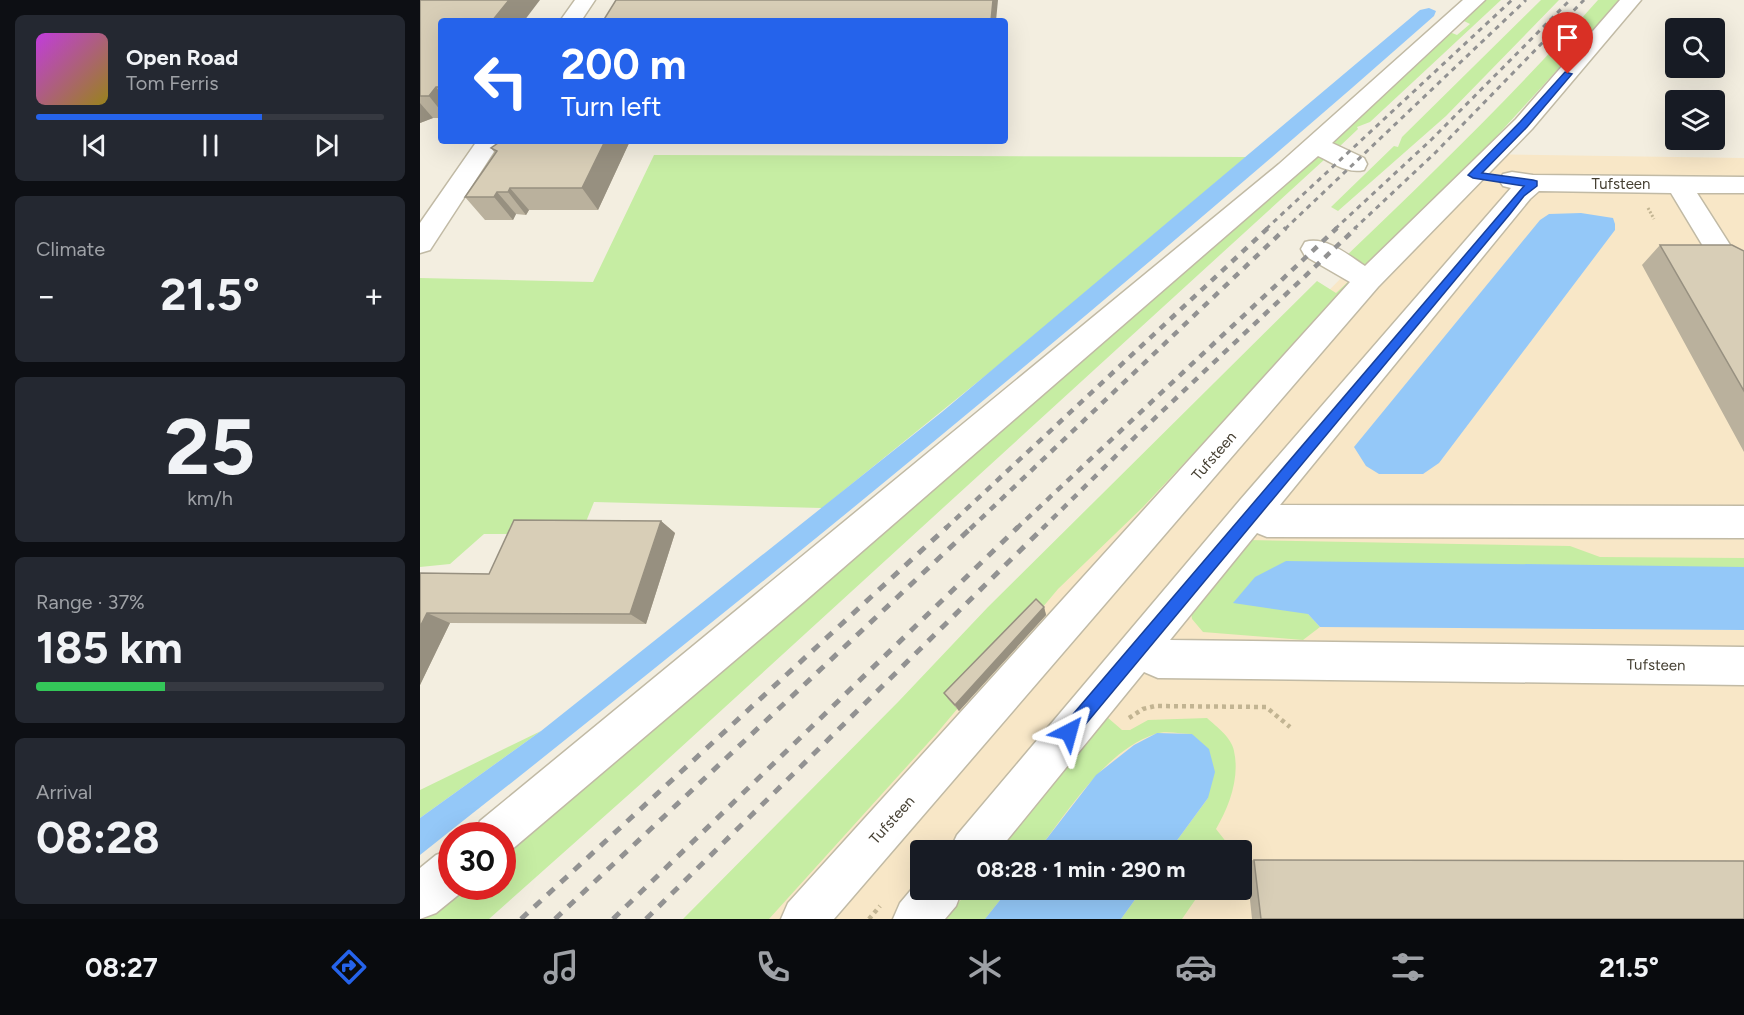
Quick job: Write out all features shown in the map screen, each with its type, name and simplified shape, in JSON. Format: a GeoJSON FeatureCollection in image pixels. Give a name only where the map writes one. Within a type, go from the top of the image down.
{"type":"FeatureCollection","features":[{"type":"Feature","properties":{"kind":"street"},"geometry":{"type":"LineString","coordinates":[[572,18],[585,0]]}},
{"type":"Feature","properties":{"kind":"street"},"geometry":{"type":"LineString","coordinates":[[512,822],[792,589],[1316,145],[1474,0]]}},
{"type":"Feature","properties":{"kind":"street","name":"Tufsteen"},"geometry":{"type":"LineString","coordinates":[[804,919],[1368,280],[1524,124],[1631,0]]}},
{"type":"Feature","properties":{"kind":"street"},"geometry":{"type":"LineString","coordinates":[[420,243],[487,144]]}},
{"type":"Feature","properties":{"kind":"street"},"geometry":{"type":"LineString","coordinates":[[1316,145],[1355,164]]}},
{"type":"Feature","properties":{"kind":"street","name":"Tufsteen"},"geometry":{"type":"LineString","coordinates":[[1473,175],[1533,183],[1744,185]]}},
{"type":"Feature","properties":{"kind":"street"},"geometry":{"type":"LineString","coordinates":[[980,840],[1252,511],[1521,193],[1533,183]]}},
{"type":"Feature","properties":{"kind":"street"},"geometry":{"type":"LineString","coordinates":[[1678,184],[1725,259]]}},
{"type":"Feature","properties":{"kind":"street"},"geometry":{"type":"LineString","coordinates":[[1315,249],[1368,280]]}},
{"type":"Feature","properties":{"kind":"street"},"geometry":{"type":"LineString","coordinates":[[1252,511],[1267,520],[1744,522]]}},
{"type":"Feature","properties":{"kind":"street","name":"Tufsteen"},"geometry":{"type":"LineString","coordinates":[[1142,645],[1158,658],[1744,666]]}},
{"type":"Feature","properties":{"kind":"street"},"geometry":{"type":"LineString","coordinates":[[420,897],[438,882]]}},
{"type":"Feature","properties":{"kind":"street"},"geometry":{"type":"LineString","coordinates":[[916,919],[932,900]]}},
{"type":"Feature","properties":{"kind":"path"},"geometry":{"type":"LineString","coordinates":[[1096,698],[1115,715],[1126,719],[1143,709],[1155,706],[1266,707],[1290,727]]}},
{"type":"Feature","properties":{"kind":"shaded area"},"geometry":{"type":"Polygon","coordinates":[[[1469,154],[1744,158],[1744,919],[699,919],[1057,567],[1346,273],[1469,154]]]}},
{"type":"Feature","properties":{"kind":"green space"},"geometry":{"type":"Polygon","coordinates":[[[1480,0],[1501,0],[1370,122],[1357,127],[1358,129],[1339,147],[1328,141],[1447,31],[1457,35],[1470,24],[1460,19],[1480,0]]]}},
{"type":"Feature","properties":{"kind":"green space"},"geometry":{"type":"Polygon","coordinates":[[[1541,0],[1559,0],[1446,116],[1338,211],[1331,207],[1394,146],[1398,147],[1402,137],[1541,0]]]}},
{"type":"Feature","properties":{"kind":"green space"},"geometry":{"type":"Polygon","coordinates":[[[1598,0],[1621,0],[1475,160],[1366,270],[1344,258],[1474,131],[1598,0]]]}},
{"type":"Feature","properties":{"kind":"green space"},"geometry":{"type":"Polygon","coordinates":[[[1314,154],[1325,159],[644,781],[516,895],[516,829],[1314,154]]]}},
{"type":"Feature","properties":{"kind":"green space"},"geometry":{"type":"Polygon","coordinates":[[[654,155],[1246,157],[1022,346],[822,508],[594,502],[581,534],[484,534],[450,564],[420,567],[420,278],[593,282],[654,155]]]}},
{"type":"Feature","properties":{"kind":"green space"},"geometry":{"type":"Polygon","coordinates":[[[1351,279],[1355,281],[1143,507],[1058,589],[937,733],[769,919],[683,919],[899,701],[988,607],[1317,281],[1336,293],[1351,279]]]}},
{"type":"Feature","properties":{"kind":"green space"},"geometry":{"type":"Polygon","coordinates":[[[1249,540],[1570,546],[1600,557],[1744,558],[1744,567],[1308,614],[1320,627],[1303,640],[1203,632],[1192,619],[1191,611],[1249,540]]]}},
{"type":"Feature","properties":{"kind":"green space"},"geometry":{"type":"Polygon","coordinates":[[[1107,717],[1122,730],[1130,730],[1148,720],[1207,718],[1224,733],[1233,746],[1236,771],[1232,792],[1216,829],[1225,840],[1177,840],[1208,798],[1192,734],[1168,732],[1155,734],[1137,742],[1104,768],[1075,800],[1045,840],[1008,840],[1107,717]]]}},
{"type":"Feature","properties":{"kind":"green space"},"geometry":{"type":"Polygon","coordinates":[[[541,731],[420,818],[420,790],[541,731]]]}},
{"type":"Feature","properties":{"kind":"green space"},"geometry":{"type":"Polygon","coordinates":[[[438,896],[438,900],[510,900],[489,919],[420,919],[420,909],[438,896]]]}},
{"type":"Feature","properties":{"kind":"green space"},"geometry":{"type":"Polygon","coordinates":[[[961,900],[1000,900],[985,919],[945,919],[961,900]]]}},
{"type":"Feature","properties":{"kind":"green space"},"geometry":{"type":"Polygon","coordinates":[[[1135,900],[1195,900],[1182,919],[1121,919],[1135,900]]]}},
{"type":"Feature","properties":{"kind":"water"},"geometry":{"type":"Polygon","coordinates":[[[1429,8],[1436,11],[1434,16],[1310,124],[1060,337],[678,650],[462,822],[438,822],[438,841],[420,855],[420,818],[541,731],[942,412],[1420,10],[1429,8]]]}},
{"type":"Feature","properties":{"kind":"water"},"geometry":{"type":"Polygon","coordinates":[[[1581,213],[1613,218],[1615,230],[1439,463],[1423,474],[1379,474],[1366,466],[1354,447],[1540,220],[1549,214],[1581,213]]]}},
{"type":"Feature","properties":{"kind":"water"},"geometry":{"type":"Polygon","coordinates":[[[1286,561],[1744,567],[1744,630],[1320,627],[1308,614],[1233,603],[1255,577],[1286,561]]]}},
{"type":"Feature","properties":{"kind":"water"},"geometry":{"type":"Polygon","coordinates":[[[1157,733],[1192,734],[1209,749],[1215,772],[1208,798],[1177,840],[1046,840],[1096,775],[1134,745],[1157,733]]]}},
{"type":"Feature","properties":{"kind":"water"},"geometry":{"type":"Polygon","coordinates":[[[1000,900],[1135,900],[1121,919],[985,919],[1000,900]]]}},
{"type":"Feature","properties":{"kind":"building"},"geometry":{"type":"Polygon","coordinates":[[[420,0],[509,0],[494,18],[438,18],[438,87],[429,96],[420,96],[420,0]]]}},
{"type":"Feature","properties":{"kind":"building"},"geometry":{"type":"Polygon","coordinates":[[[616,0],[993,0],[991,18],[605,18],[616,0]]]}},
{"type":"Feature","properties":{"kind":"building"},"geometry":{"type":"Polygon","coordinates":[[[497,144],[604,144],[582,188],[510,188],[508,192],[497,192],[494,197],[465,197],[497,151],[491,148],[497,144]]]}},
{"type":"Feature","properties":{"kind":"building"},"geometry":{"type":"Polygon","coordinates":[[[1660,245],[1732,245],[1744,251],[1744,391],[1660,245]]]}},
{"type":"Feature","properties":{"kind":"building"},"geometry":{"type":"Polygon","coordinates":[[[514,520],[661,521],[630,614],[427,613],[420,627],[420,573],[489,574],[514,520]]]}},
{"type":"Feature","properties":{"kind":"building"},"geometry":{"type":"Polygon","coordinates":[[[1036,599],[1044,607],[955,705],[944,693],[1036,599]]]}},
{"type":"Feature","properties":{"kind":"building"},"geometry":{"type":"Polygon","coordinates":[[[1254,860],[1744,861],[1744,919],[1261,919],[1254,860]]]}},
{"type":"Feature","properties":{"kind":"railway"},"geometry":{"type":"LineString","coordinates":[[1266,229],[1512,0]]}},
{"type":"Feature","properties":{"kind":"railway"},"geometry":{"type":"LineString","coordinates":[[1285,229],[1526,0]]}},
{"type":"Feature","properties":{"kind":"railway"},"geometry":{"type":"LineString","coordinates":[[1335,229],[1432,139],[1570,0]]}},
{"type":"Feature","properties":{"kind":"railway"},"geometry":{"type":"LineString","coordinates":[[1354,229],[1435,153],[1584,0]]}},
{"type":"Feature","properties":{"kind":"railway"},"geometry":{"type":"LineString","coordinates":[[945,529],[1268,228]]}},
{"type":"Feature","properties":{"kind":"railway"},"geometry":{"type":"LineString","coordinates":[[970,529],[1286,228]]}},
{"type":"Feature","properties":{"kind":"railway"},"geometry":{"type":"LineString","coordinates":[[1016,529],[1337,228]]}},
{"type":"Feature","properties":{"kind":"railway"},"geometry":{"type":"LineString","coordinates":[[1042,529],[1136,436],[1356,228]]}},
{"type":"Feature","properties":{"kind":"railway"},"geometry":{"type":"LineString","coordinates":[[521,919],[947,527]]}},
{"type":"Feature","properties":{"kind":"railway"},"geometry":{"type":"LineString","coordinates":[[555,919],[972,527]]}},
{"type":"Feature","properties":{"kind":"railway"},"geometry":{"type":"LineString","coordinates":[[613,919],[1018,527]]}},
{"type":"Feature","properties":{"kind":"railway"},"geometry":{"type":"LineString","coordinates":[[646,919],[1044,527]]}},
{"type":"Feature","properties":{"kind":"route"},"geometry":{"type":"LineString","coordinates":[[1069,732],[1252,511],[1521,193],[1533,183],[1473,175],[1524,124],[1568,74]]}}]}
